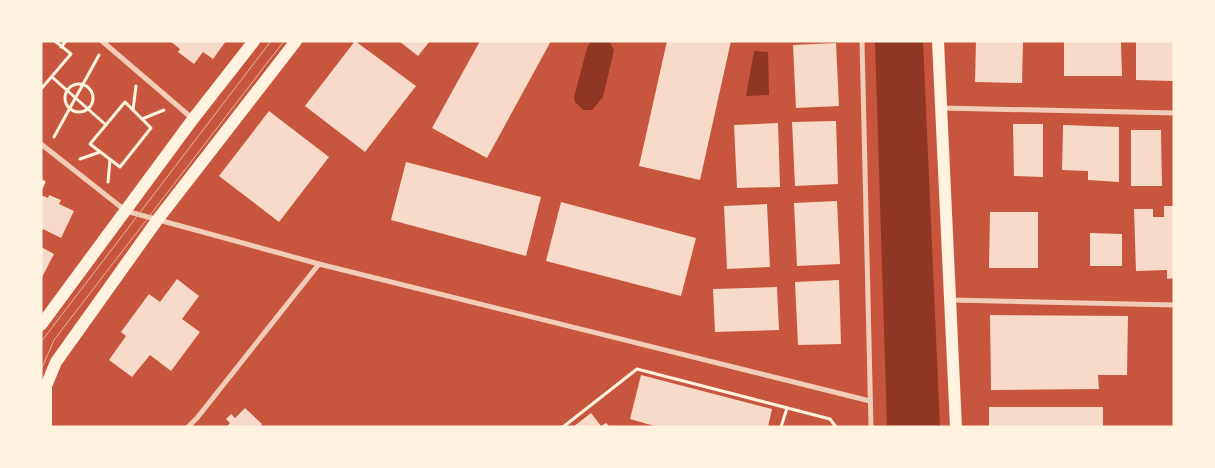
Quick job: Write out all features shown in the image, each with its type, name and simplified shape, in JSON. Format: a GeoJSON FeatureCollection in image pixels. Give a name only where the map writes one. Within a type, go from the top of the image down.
{"type":"FeatureCollection","features":[{"type":"Feature","properties":{"kind":"main road"},"geometry":{"type":"LineString","coordinates":[[41,325],[193,119],[254,41]]}},
{"type":"Feature","properties":{"kind":"main road"},"geometry":{"type":"LineString","coordinates":[[46,427],[46,386],[56,362],[158,220],[296,41]]}},
{"type":"Feature","properties":{"kind":"main road"},"geometry":{"type":"LineString","coordinates":[[938,41],[952,300],[956,427]]}},
{"type":"Feature","properties":{"kind":"street"},"geometry":{"type":"LineString","coordinates":[[102,41],[193,119]]}},
{"type":"Feature","properties":{"kind":"street"},"geometry":{"type":"LineString","coordinates":[[862,41],[870,427]]}},
{"type":"Feature","properties":{"kind":"street"},"geometry":{"type":"LineString","coordinates":[[941,108],[1174,113]]}},
{"type":"Feature","properties":{"kind":"street"},"geometry":{"type":"LineString","coordinates":[[41,144],[126,211],[319,264],[870,401]]}},
{"type":"Feature","properties":{"kind":"street"},"geometry":{"type":"LineString","coordinates":[[188,427],[319,264]]}},
{"type":"Feature","properties":{"kind":"street"},"geometry":{"type":"LineString","coordinates":[[952,300],[1174,305]]}},
{"type":"Feature","properties":{"kind":"path"},"geometry":{"type":"LineString","coordinates":[[41,89],[71,54],[55,41]]}},
{"type":"Feature","properties":{"kind":"path"},"geometry":{"type":"LineString","coordinates":[[62,47],[66,41]]}},
{"type":"Feature","properties":{"kind":"path"},"geometry":{"type":"LineString","coordinates":[[54,137],[100,53]]}},
{"type":"Feature","properties":{"kind":"path"},"geometry":{"type":"LineString","coordinates":[[52,77],[106,125]]}},
{"type":"Feature","properties":{"kind":"path"},"geometry":{"type":"LineString","coordinates":[[133,110],[136,83]]}},
{"type":"Feature","properties":{"kind":"path"},"geometry":{"type":"LineString","coordinates":[[74,84],[83,84],[92,93],[93,102],[89,108],[81,112],[70,109],[65,98],[68,90],[74,84]]}},
{"type":"Feature","properties":{"kind":"path"},"geometry":{"type":"LineString","coordinates":[[125,102],[133,110],[151,128],[120,167],[90,144],[125,102]]}},
{"type":"Feature","properties":{"kind":"path"},"geometry":{"type":"LineString","coordinates":[[142,119],[166,109]]}},
{"type":"Feature","properties":{"kind":"path"},"geometry":{"type":"LineString","coordinates":[[79,159],[100,152]]}},
{"type":"Feature","properties":{"kind":"path"},"geometry":{"type":"LineString","coordinates":[[108,183],[110,160]]}},
{"type":"Feature","properties":{"kind":"path"},"geometry":{"type":"LineString","coordinates":[[41,181],[44,182],[41,189]]}},
{"type":"Feature","properties":{"kind":"path"},"geometry":{"type":"LineString","coordinates":[[563,427],[637,369],[830,419],[836,427]]}},
{"type":"Feature","properties":{"kind":"path"},"geometry":{"type":"LineString","coordinates":[[781,427],[787,408]]}},
{"type":"Feature","properties":{"kind":"shaded area"},"geometry":{"type":"Polygon","coordinates":[[[591,41],[609,41],[614,50],[603,97],[592,110],[583,110],[575,102],[574,97],[587,48],[591,41]]]}},
{"type":"Feature","properties":{"kind":"shaded area"},"geometry":{"type":"Polygon","coordinates":[[[875,41],[923,41],[940,427],[887,427],[875,41]]]}},
{"type":"Feature","properties":{"kind":"shaded area"},"geometry":{"type":"Polygon","coordinates":[[[754,51],[768,52],[769,95],[746,96],[754,51]]]}},
{"type":"Feature","properties":{"kind":"building"},"geometry":{"type":"Polygon","coordinates":[[[170,41],[226,41],[213,59],[203,52],[194,64],[178,52],[180,49],[170,41]]]}},
{"type":"Feature","properties":{"kind":"building"},"geometry":{"type":"Polygon","coordinates":[[[355,41],[416,86],[365,152],[305,106],[355,41]]]}},
{"type":"Feature","properties":{"kind":"building"},"geometry":{"type":"Polygon","coordinates":[[[399,41],[430,41],[418,56],[399,41]]]}},
{"type":"Feature","properties":{"kind":"building"},"geometry":{"type":"Polygon","coordinates":[[[480,41],[551,41],[487,158],[432,128],[480,41]]]}},
{"type":"Feature","properties":{"kind":"building"},"geometry":{"type":"Polygon","coordinates":[[[667,41],[731,41],[700,180],[639,166],[667,41]]]}},
{"type":"Feature","properties":{"kind":"building"},"geometry":{"type":"Polygon","coordinates":[[[976,41],[1023,41],[1022,83],[975,82],[976,41]]]}},
{"type":"Feature","properties":{"kind":"building"},"geometry":{"type":"Polygon","coordinates":[[[1064,41],[1121,41],[1122,76],[1064,76],[1064,41]]]}},
{"type":"Feature","properties":{"kind":"building"},"geometry":{"type":"Polygon","coordinates":[[[1136,41],[1174,41],[1174,81],[1136,80],[1136,41]]]}},
{"type":"Feature","properties":{"kind":"building"},"geometry":{"type":"Polygon","coordinates":[[[836,43],[839,106],[796,108],[793,45],[836,43]]]}},
{"type":"Feature","properties":{"kind":"building"},"geometry":{"type":"Polygon","coordinates":[[[269,111],[329,157],[279,222],[219,176],[269,111]]]}},
{"type":"Feature","properties":{"kind":"building"},"geometry":{"type":"Polygon","coordinates":[[[836,121],[838,184],[795,186],[792,122],[836,121]]]}},
{"type":"Feature","properties":{"kind":"building"},"geometry":{"type":"Polygon","coordinates":[[[778,123],[780,187],[737,188],[734,125],[778,123]]]}},
{"type":"Feature","properties":{"kind":"building"},"geometry":{"type":"Polygon","coordinates":[[[1013,124],[1043,124],[1043,177],[1014,176],[1013,124]]]}},
{"type":"Feature","properties":{"kind":"building"},"geometry":{"type":"Polygon","coordinates":[[[1063,125],[1119,127],[1119,182],[1088,180],[1088,171],[1062,170],[1063,125]]]}},
{"type":"Feature","properties":{"kind":"building"},"geometry":{"type":"Polygon","coordinates":[[[1131,130],[1161,130],[1162,186],[1131,186],[1131,130]]]}},
{"type":"Feature","properties":{"kind":"building"},"geometry":{"type":"Polygon","coordinates":[[[406,162],[541,197],[526,256],[391,220],[406,162]]]}},
{"type":"Feature","properties":{"kind":"building"},"geometry":{"type":"Polygon","coordinates":[[[41,195],[48,198],[49,195],[61,200],[59,204],[74,211],[61,238],[43,229],[41,233],[41,195]]]}},
{"type":"Feature","properties":{"kind":"building"},"geometry":{"type":"Polygon","coordinates":[[[837,201],[840,264],[797,266],[794,203],[837,201]]]}},
{"type":"Feature","properties":{"kind":"building"},"geometry":{"type":"Polygon","coordinates":[[[561,202],[696,238],[681,296],[546,261],[561,202]]]}},
{"type":"Feature","properties":{"kind":"building"},"geometry":{"type":"Polygon","coordinates":[[[767,204],[770,267],[727,269],[724,206],[767,204]]]}},
{"type":"Feature","properties":{"kind":"building"},"geometry":{"type":"Polygon","coordinates":[[[1164,206],[1174,206],[1174,278],[1167,279],[1167,270],[1136,271],[1134,209],[1153,209],[1153,217],[1164,217],[1164,206]]]}},
{"type":"Feature","properties":{"kind":"building"},"geometry":{"type":"Polygon","coordinates":[[[990,212],[1038,212],[1038,268],[989,268],[990,212]]]}},
{"type":"Feature","properties":{"kind":"building"},"geometry":{"type":"Polygon","coordinates":[[[1090,233],[1122,234],[1122,266],[1090,266],[1090,233]]]}},
{"type":"Feature","properties":{"kind":"building"},"geometry":{"type":"Polygon","coordinates":[[[41,247],[54,254],[41,279],[41,247]]]}},
{"type":"Feature","properties":{"kind":"building"},"geometry":{"type":"Polygon","coordinates":[[[177,279],[199,296],[182,319],[200,332],[171,371],[150,355],[132,377],[109,360],[126,336],[121,332],[149,294],[160,302],[177,279]]]}},
{"type":"Feature","properties":{"kind":"building"},"geometry":{"type":"Polygon","coordinates":[[[839,280],[841,344],[798,345],[795,282],[839,280]]]}},
{"type":"Feature","properties":{"kind":"building"},"geometry":{"type":"Polygon","coordinates":[[[777,287],[779,330],[715,332],[713,289],[777,287]]]}},
{"type":"Feature","properties":{"kind":"building"},"geometry":{"type":"Polygon","coordinates":[[[990,315],[1128,316],[1127,375],[1098,375],[1099,389],[991,390],[990,315]]]}},
{"type":"Feature","properties":{"kind":"building"},"geometry":{"type":"Polygon","coordinates":[[[641,375],[772,409],[768,427],[658,427],[630,419],[641,375]]]}},
{"type":"Feature","properties":{"kind":"building"},"geometry":{"type":"Polygon","coordinates":[[[989,407],[1103,407],[1103,427],[989,427],[989,407]]]}},
{"type":"Feature","properties":{"kind":"building"},"geometry":{"type":"Polygon","coordinates":[[[245,408],[262,424],[260,427],[227,427],[230,423],[226,419],[231,414],[235,418],[245,408]]]}},
{"type":"Feature","properties":{"kind":"building"},"geometry":{"type":"Polygon","coordinates":[[[591,413],[601,426],[606,423],[610,427],[573,427],[591,413]]]}},
{"type":"Feature","properties":{"kind":"tram line"},"geometry":{"type":"LineString","coordinates":[[41,342],[271,41]]}},
{"type":"Feature","properties":{"kind":"tram line"},"geometry":{"type":"LineString","coordinates":[[41,370],[54,340],[284,41]]}}]}
